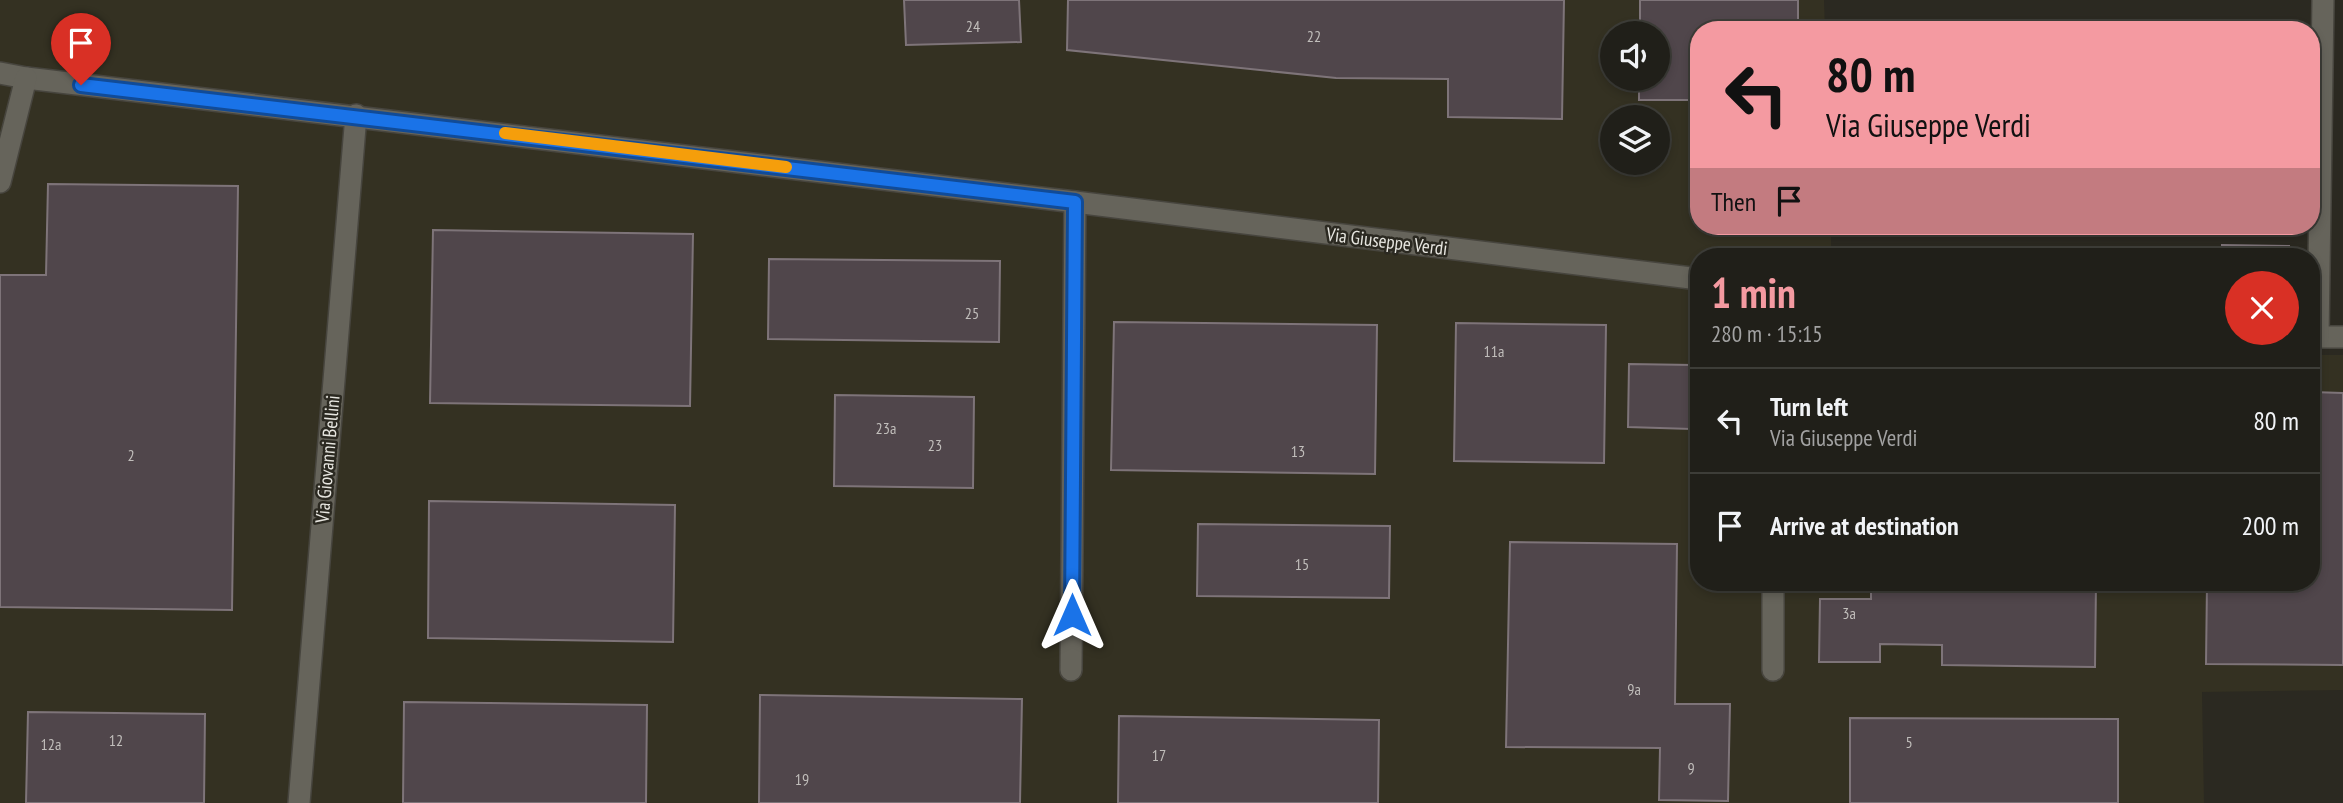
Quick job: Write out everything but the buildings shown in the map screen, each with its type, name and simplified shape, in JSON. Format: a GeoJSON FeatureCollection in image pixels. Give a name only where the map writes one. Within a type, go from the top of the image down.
{"type":"FeatureCollection","features":[{"type":"Feature","properties":{"kind":"street"},"geometry":{"type":"LineString","coordinates":[[2320,126],[2323,0]]}},
{"type":"Feature","properties":{"kind":"street","name":"Via Giuseppe Verdi"},"geometry":{"type":"LineString","coordinates":[[0,73],[1690,278]]}},
{"type":"Feature","properties":{"kind":"street"},"geometry":{"type":"LineString","coordinates":[[0,182],[26,78]]}},
{"type":"Feature","properties":{"kind":"street","name":"Via Giovanni Bellini"},"geometry":{"type":"LineString","coordinates":[[299,803],[356,116]]}},
{"type":"Feature","properties":{"kind":"street"},"geometry":{"type":"LineString","coordinates":[[1071,670],[1075,202]]}},
{"type":"Feature","properties":{"kind":"street"},"geometry":{"type":"LineString","coordinates":[[2320,337],[2343,337]]}},
{"type":"Feature","properties":{"kind":"street"},"geometry":{"type":"LineString","coordinates":[[1773,591],[1773,670]]}},
{"type":"Feature","properties":{"kind":"shaded area"},"geometry":{"type":"Polygon","coordinates":[[[0,0],[1824,0],[1825,21],[1690,21],[1690,235],[1831,235],[1831,248],[1690,248],[1690,591],[2320,591],[2320,355],[2343,355],[2343,690],[2202,692],[2204,803],[0,803],[0,0]]]}},
{"type":"Feature","properties":{"kind":"slow traffic"},"geometry":{"type":"LineString","coordinates":[[505,133],[786,167]]}},
{"type":"Feature","properties":{"kind":"route"},"geometry":{"type":"LineString","coordinates":[[81,85],[1075,202],[1072,615]]}}]}
